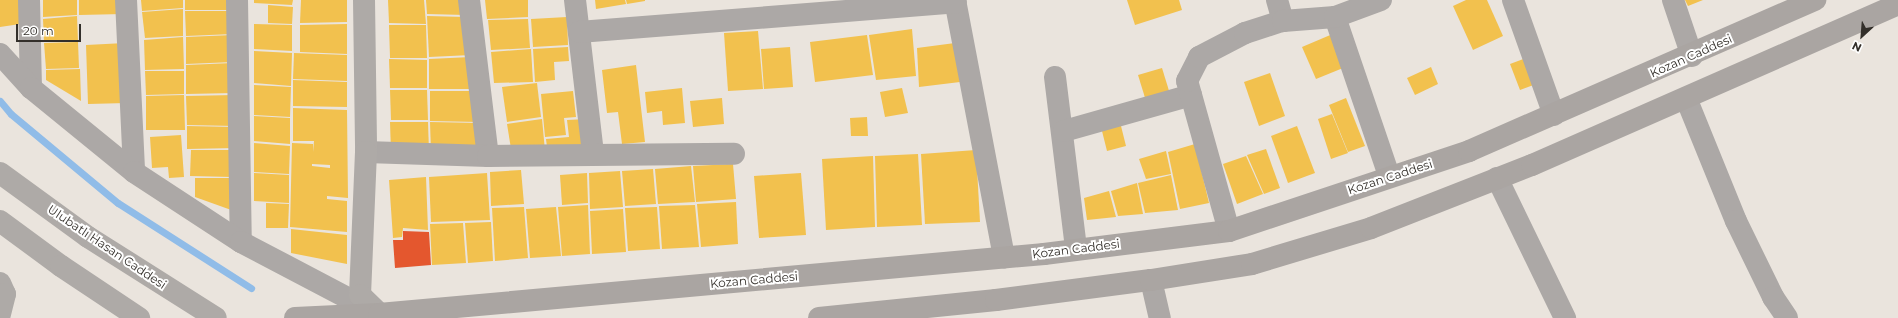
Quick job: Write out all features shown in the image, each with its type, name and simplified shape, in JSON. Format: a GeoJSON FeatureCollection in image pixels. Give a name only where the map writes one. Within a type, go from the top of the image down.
{"type":"FeatureCollection","features":[{"type":"Feature","properties":{"kind":"highway","name":"Kozan Caddesi"},"geometry":{"type":"LineString","coordinates":[[295,318],[381,316],[1004,257],[1229,231],[1389,176],[1470,151],[1692,56],[1815,0]]}},
{"type":"Feature","properties":{"kind":"highway"},"geometry":{"type":"LineString","coordinates":[[820,318],[1151,280],[1252,264],[1371,228],[1497,178],[1686,98],[1898,4]]}},
{"type":"Feature","properties":{"kind":"main road"},"geometry":{"type":"LineString","coordinates":[[364,0],[366,152],[360,295],[381,316]]}},
{"type":"Feature","properties":{"kind":"main road","name":"Ulubatlı Hasan Caddesi"},"geometry":{"type":"LineString","coordinates":[[0,173],[88,237],[216,318]]}},
{"type":"Feature","properties":{"kind":"main road"},"geometry":{"type":"LineString","coordinates":[[0,221],[61,266],[139,318]]}},
{"type":"Feature","properties":{"kind":"main road"},"geometry":{"type":"LineString","coordinates":[[0,283],[5,294],[0,314]]}},
{"type":"Feature","properties":{"kind":"street"},"geometry":{"type":"LineString","coordinates":[[29,0],[31,88]]}},
{"type":"Feature","properties":{"kind":"street"},"geometry":{"type":"LineString","coordinates":[[126,0],[134,172]]}},
{"type":"Feature","properties":{"kind":"street"},"geometry":{"type":"LineString","coordinates":[[237,0],[241,242]]}},
{"type":"Feature","properties":{"kind":"street"},"geometry":{"type":"LineString","coordinates":[[469,0],[488,156]]}},
{"type":"Feature","properties":{"kind":"street"},"geometry":{"type":"LineString","coordinates":[[575,0],[593,154]]}},
{"type":"Feature","properties":{"kind":"street"},"geometry":{"type":"LineString","coordinates":[[1277,0],[1283,21]]}},
{"type":"Feature","properties":{"kind":"street"},"geometry":{"type":"LineString","coordinates":[[1229,231],[1187,81],[1199,57],[1245,33],[1283,21],[1335,17],[1381,0]]}},
{"type":"Feature","properties":{"kind":"street"},"geometry":{"type":"LineString","coordinates":[[1513,0],[1554,115]]}},
{"type":"Feature","properties":{"kind":"street"},"geometry":{"type":"LineString","coordinates":[[1673,0],[1692,56]]}},
{"type":"Feature","properties":{"kind":"street"},"geometry":{"type":"LineString","coordinates":[[579,32],[956,1],[1004,257]]}},
{"type":"Feature","properties":{"kind":"street"},"geometry":{"type":"LineString","coordinates":[[1335,17],[1389,176]]}},
{"type":"Feature","properties":{"kind":"street"},"geometry":{"type":"LineString","coordinates":[[0,54],[31,88],[134,172],[241,242],[381,316]]}},
{"type":"Feature","properties":{"kind":"street"},"geometry":{"type":"LineString","coordinates":[[1055,76],[1064,131],[1076,248]]}},
{"type":"Feature","properties":{"kind":"street"},"geometry":{"type":"LineString","coordinates":[[1064,131],[1191,95]]}},
{"type":"Feature","properties":{"kind":"street"},"geometry":{"type":"LineString","coordinates":[[1686,98],[1736,221],[1773,297],[1787,318]]}},
{"type":"Feature","properties":{"kind":"street"},"geometry":{"type":"LineString","coordinates":[[366,152],[488,156],[734,154]]}},
{"type":"Feature","properties":{"kind":"street"},"geometry":{"type":"LineString","coordinates":[[1497,178],[1565,318]]}},
{"type":"Feature","properties":{"kind":"street"},"geometry":{"type":"LineString","coordinates":[[1151,280],[1160,318]]}},
{"type":"Feature","properties":{"kind":"building: Homes"},"geometry":{"type":"Polygon","coordinates":[[[0,0],[24,0],[27,23],[0,27],[0,0]]]}},
{"type":"Feature","properties":{"kind":"building: Homes"},"geometry":{"type":"Polygon","coordinates":[[[43,0],[77,0],[77,15],[43,17],[43,0]]]}},
{"type":"Feature","properties":{"kind":"building: Homes"},"geometry":{"type":"Polygon","coordinates":[[[79,0],[122,0],[123,14],[79,15],[79,0]]]}},
{"type":"Feature","properties":{"kind":"building: Homes"},"geometry":{"type":"Polygon","coordinates":[[[141,0],[183,0],[183,8],[142,11],[141,0]]]}},
{"type":"Feature","properties":{"kind":"building: Homes"},"geometry":{"type":"Polygon","coordinates":[[[185,0],[232,0],[232,10],[185,10],[185,0]]]}},
{"type":"Feature","properties":{"kind":"building: Homes"},"geometry":{"type":"Polygon","coordinates":[[[254,0],[293,0],[292,5],[254,3],[254,0]]]}},
{"type":"Feature","properties":{"kind":"building: Homes"},"geometry":{"type":"Polygon","coordinates":[[[301,0],[347,0],[347,22],[300,23],[301,0]]]}},
{"type":"Feature","properties":{"kind":"building: Homes"},"geometry":{"type":"Polygon","coordinates":[[[388,0],[424,0],[426,24],[389,23],[388,0]]]}},
{"type":"Feature","properties":{"kind":"building: Homes"},"geometry":{"type":"Polygon","coordinates":[[[426,0],[463,0],[465,15],[427,14],[426,0]]]}},
{"type":"Feature","properties":{"kind":"building: Homes"},"geometry":{"type":"Polygon","coordinates":[[[485,0],[528,0],[528,17],[487,19],[485,0]]]}},
{"type":"Feature","properties":{"kind":"building: Homes"},"geometry":{"type":"Polygon","coordinates":[[[595,0],[625,0],[626,4],[596,9],[595,0]]]}},
{"type":"Feature","properties":{"kind":"building: Homes"},"geometry":{"type":"Polygon","coordinates":[[[626,0],[645,0],[645,1],[627,4],[626,0]]]}},
{"type":"Feature","properties":{"kind":"building: Homes"},"geometry":{"type":"Polygon","coordinates":[[[1127,0],[1179,0],[1182,10],[1135,25],[1127,0]]]}},
{"type":"Feature","properties":{"kind":"building: Homes"},"geometry":{"type":"Polygon","coordinates":[[[1466,0],[1487,0],[1503,36],[1473,50],[1453,6],[1466,0]]]}},
{"type":"Feature","properties":{"kind":"building: Homes"},"geometry":{"type":"Polygon","coordinates":[[[1685,0],[1703,0],[1688,6],[1685,0]]]}},
{"type":"Feature","properties":{"kind":"building: Homes"},"geometry":{"type":"Polygon","coordinates":[[[268,5],[293,7],[292,24],[268,23],[268,5]]]}},
{"type":"Feature","properties":{"kind":"building: Homes"},"geometry":{"type":"Polygon","coordinates":[[[183,9],[183,36],[145,38],[142,12],[183,9]]]}},
{"type":"Feature","properties":{"kind":"building: Homes"},"geometry":{"type":"Polygon","coordinates":[[[185,11],[232,11],[233,34],[186,36],[185,11]]]}},
{"type":"Feature","properties":{"kind":"building: Homes"},"geometry":{"type":"Polygon","coordinates":[[[77,16],[78,41],[44,42],[43,19],[77,16]]]}},
{"type":"Feature","properties":{"kind":"building: Homes"},"geometry":{"type":"Polygon","coordinates":[[[427,16],[466,17],[471,55],[429,57],[427,16]]]}},
{"type":"Feature","properties":{"kind":"building: Homes"},"geometry":{"type":"Polygon","coordinates":[[[567,17],[568,45],[533,47],[531,19],[567,17]]]}},
{"type":"Feature","properties":{"kind":"building: Homes"},"geometry":{"type":"Polygon","coordinates":[[[528,19],[530,48],[491,50],[488,20],[528,19]]]}},
{"type":"Feature","properties":{"kind":"building: Homes"},"geometry":{"type":"Polygon","coordinates":[[[254,24],[292,25],[292,51],[254,49],[254,24]]]}},
{"type":"Feature","properties":{"kind":"building: Homes"},"geometry":{"type":"Polygon","coordinates":[[[347,24],[347,54],[300,52],[300,25],[347,24]]]}},
{"type":"Feature","properties":{"kind":"building: Homes"},"geometry":{"type":"Polygon","coordinates":[[[389,25],[426,25],[427,58],[390,58],[389,25]]]}},
{"type":"Feature","properties":{"kind":"building: Homes"},"geometry":{"type":"Polygon","coordinates":[[[912,29],[916,76],[876,80],[869,35],[912,29]]]}},
{"type":"Feature","properties":{"kind":"building: Homes"},"geometry":{"type":"Polygon","coordinates":[[[758,31],[763,89],[728,91],[724,33],[758,31]]]}},
{"type":"Feature","properties":{"kind":"building: Homes"},"geometry":{"type":"Polygon","coordinates":[[[1335,33],[1348,66],[1316,79],[1302,47],[1335,33]]]}},
{"type":"Feature","properties":{"kind":"building: Homes"},"geometry":{"type":"Polygon","coordinates":[[[233,35],[233,62],[186,64],[186,37],[233,35]]]}},
{"type":"Feature","properties":{"kind":"building: Homes"},"geometry":{"type":"Polygon","coordinates":[[[867,35],[873,75],[815,82],[810,42],[867,35]]]}},
{"type":"Feature","properties":{"kind":"building: Homes"},"geometry":{"type":"Polygon","coordinates":[[[183,37],[184,69],[145,70],[144,40],[183,37]]]}},
{"type":"Feature","properties":{"kind":"building: Homes"},"geometry":{"type":"Polygon","coordinates":[[[78,42],[79,68],[46,69],[44,43],[78,42]]]}},
{"type":"Feature","properties":{"kind":"building: Homes"},"geometry":{"type":"Polygon","coordinates":[[[125,43],[127,103],[88,104],[86,45],[125,43]]]}},
{"type":"Feature","properties":{"kind":"building: Homes"},"geometry":{"type":"Polygon","coordinates":[[[955,43],[960,82],[919,87],[917,48],[955,43]]]}},
{"type":"Feature","properties":{"kind":"building: Homes"},"geometry":{"type":"Polygon","coordinates":[[[568,47],[569,61],[554,62],[555,80],[535,82],[533,49],[568,47]]]}},
{"type":"Feature","properties":{"kind":"building: Homes"},"geometry":{"type":"Polygon","coordinates":[[[790,47],[793,87],[764,89],[761,49],[790,47]]]}},
{"type":"Feature","properties":{"kind":"building: Homes"},"geometry":{"type":"Polygon","coordinates":[[[531,49],[533,82],[494,83],[491,52],[531,49]]]}},
{"type":"Feature","properties":{"kind":"building: Homes"},"geometry":{"type":"Polygon","coordinates":[[[254,51],[292,53],[291,86],[254,83],[254,51]]]}},
{"type":"Feature","properties":{"kind":"building: Homes"},"geometry":{"type":"Polygon","coordinates":[[[294,53],[347,55],[347,81],[293,79],[294,53]]]}},
{"type":"Feature","properties":{"kind":"building: Homes"},"geometry":{"type":"Polygon","coordinates":[[[471,57],[475,89],[429,89],[429,59],[471,57]]]}},
{"type":"Feature","properties":{"kind":"building: Homes"},"geometry":{"type":"Polygon","coordinates":[[[1529,57],[1539,83],[1520,90],[1510,64],[1529,57]]]}},
{"type":"Feature","properties":{"kind":"building: Homes"},"geometry":{"type":"Polygon","coordinates":[[[389,59],[427,60],[427,88],[390,88],[389,59]]]}},
{"type":"Feature","properties":{"kind":"building: Homes"},"geometry":{"type":"Polygon","coordinates":[[[233,63],[234,93],[186,94],[186,65],[233,63]]]}},
{"type":"Feature","properties":{"kind":"building: Homes"},"geometry":{"type":"Polygon","coordinates":[[[636,65],[645,142],[622,144],[618,112],[607,113],[602,70],[636,65]]]}},
{"type":"Feature","properties":{"kind":"building: Homes"},"geometry":{"type":"Polygon","coordinates":[[[1431,67],[1438,84],[1415,95],[1407,78],[1431,67]]]}},
{"type":"Feature","properties":{"kind":"building: Homes"},"geometry":{"type":"Polygon","coordinates":[[[1162,68],[1170,94],[1146,101],[1138,75],[1162,68]]]}},
{"type":"Feature","properties":{"kind":"building: Homes"},"geometry":{"type":"Polygon","coordinates":[[[80,69],[81,101],[46,80],[46,70],[80,69]]]}},
{"type":"Feature","properties":{"kind":"building: Homes"},"geometry":{"type":"Polygon","coordinates":[[[145,71],[184,71],[184,94],[146,95],[145,71]]]}},
{"type":"Feature","properties":{"kind":"building: Homes"},"geometry":{"type":"Polygon","coordinates":[[[1270,73],[1285,116],[1259,126],[1244,82],[1270,73]]]}},
{"type":"Feature","properties":{"kind":"building: Homes"},"geometry":{"type":"Polygon","coordinates":[[[293,80],[347,82],[347,107],[293,106],[293,80]]]}},
{"type":"Feature","properties":{"kind":"building: Homes"},"geometry":{"type":"Polygon","coordinates":[[[537,83],[541,117],[507,122],[502,87],[537,83]]]}},
{"type":"Feature","properties":{"kind":"building: Homes"},"geometry":{"type":"Polygon","coordinates":[[[254,85],[291,87],[290,117],[254,115],[254,85]]]}},
{"type":"Feature","properties":{"kind":"building: Homes"},"geometry":{"type":"Polygon","coordinates":[[[682,88],[685,123],[663,125],[662,111],[647,113],[645,92],[682,88]]]}},
{"type":"Feature","properties":{"kind":"building: Homes"},"geometry":{"type":"Polygon","coordinates":[[[902,88],[908,113],[885,117],[880,92],[902,88]]]}},
{"type":"Feature","properties":{"kind":"building: Homes"},"geometry":{"type":"Polygon","coordinates":[[[390,90],[427,90],[428,120],[391,120],[390,90]]]}},
{"type":"Feature","properties":{"kind":"building: Homes"},"geometry":{"type":"Polygon","coordinates":[[[430,91],[475,91],[479,122],[430,121],[430,91]]]}},
{"type":"Feature","properties":{"kind":"building: Homes"},"geometry":{"type":"Polygon","coordinates":[[[573,91],[576,117],[564,118],[566,135],[545,137],[541,94],[573,91]]]}},
{"type":"Feature","properties":{"kind":"building: Homes"},"geometry":{"type":"Polygon","coordinates":[[[184,95],[185,130],[146,130],[146,96],[184,95]]]}},
{"type":"Feature","properties":{"kind":"building: Homes"},"geometry":{"type":"Polygon","coordinates":[[[234,95],[235,126],[187,125],[186,96],[234,95]]]}},
{"type":"Feature","properties":{"kind":"building: Homes"},"geometry":{"type":"Polygon","coordinates":[[[722,98],[724,124],[693,127],[690,101],[722,98]]]}},
{"type":"Feature","properties":{"kind":"building: Homes"},"geometry":{"type":"Polygon","coordinates":[[[1346,98],[1365,146],[1348,152],[1329,105],[1346,98]]]}},
{"type":"Feature","properties":{"kind":"building: Homes"},"geometry":{"type":"Polygon","coordinates":[[[293,108],[347,110],[348,198],[327,196],[327,199],[347,201],[347,232],[290,227],[292,143],[313,144],[313,152],[314,141],[293,141],[293,108]],[[312,164],[312,166],[330,168],[330,165],[312,164]]]}},
{"type":"Feature","properties":{"kind":"building: Homes"},"geometry":{"type":"Polygon","coordinates":[[[1332,114],[1348,153],[1331,159],[1318,119],[1332,114]]]}},
{"type":"Feature","properties":{"kind":"building: Homes"},"geometry":{"type":"Polygon","coordinates":[[[254,116],[290,118],[290,144],[254,141],[254,116]]]}},
{"type":"Feature","properties":{"kind":"building: Homes"},"geometry":{"type":"Polygon","coordinates":[[[867,117],[868,136],[851,136],[850,118],[867,117]]]}},
{"type":"Feature","properties":{"kind":"building: Homes"},"geometry":{"type":"Polygon","coordinates":[[[542,119],[545,151],[512,155],[507,124],[542,119]]]}},
{"type":"Feature","properties":{"kind":"building: Homes"},"geometry":{"type":"Polygon","coordinates":[[[587,119],[590,152],[548,155],[546,139],[569,137],[567,120],[587,119]]]}},
{"type":"Feature","properties":{"kind":"building: Homes"},"geometry":{"type":"Polygon","coordinates":[[[390,122],[428,122],[429,152],[391,152],[390,122]]]}},
{"type":"Feature","properties":{"kind":"building: Homes"},"geometry":{"type":"Polygon","coordinates":[[[430,122],[479,123],[483,152],[431,152],[430,122]]]}},
{"type":"Feature","properties":{"kind":"building: Homes"},"geometry":{"type":"Polygon","coordinates":[[[1120,122],[1126,146],[1107,151],[1101,127],[1120,122]]]}},
{"type":"Feature","properties":{"kind":"building: Homes"},"geometry":{"type":"Polygon","coordinates":[[[187,126],[235,127],[235,148],[187,149],[187,126]]]}},
{"type":"Feature","properties":{"kind":"building: Homes"},"geometry":{"type":"Polygon","coordinates":[[[1297,126],[1315,173],[1288,183],[1271,136],[1297,126]]]}},
{"type":"Feature","properties":{"kind":"building: Homes"},"geometry":{"type":"Polygon","coordinates":[[[181,135],[184,177],[169,178],[168,167],[152,168],[150,137],[181,135]]]}},
{"type":"Feature","properties":{"kind":"building: Homes"},"geometry":{"type":"Polygon","coordinates":[[[254,143],[290,146],[289,174],[254,172],[254,143]]]}},
{"type":"Feature","properties":{"kind":"building: Homes"},"geometry":{"type":"Polygon","coordinates":[[[1195,144],[1209,203],[1180,209],[1168,152],[1195,144]]]}},
{"type":"Feature","properties":{"kind":"building: Homes"},"geometry":{"type":"Polygon","coordinates":[[[1266,149],[1280,188],[1264,194],[1247,155],[1266,149]]]}},
{"type":"Feature","properties":{"kind":"building: Homes"},"geometry":{"type":"Polygon","coordinates":[[[191,150],[232,150],[232,177],[190,176],[191,150]]]}},
{"type":"Feature","properties":{"kind":"building: Homes"},"geometry":{"type":"Polygon","coordinates":[[[976,150],[980,222],[925,224],[921,154],[976,150]]]}},
{"type":"Feature","properties":{"kind":"building: Homes"},"geometry":{"type":"Polygon","coordinates":[[[1166,151],[1171,174],[1146,179],[1139,159],[1166,151]]]}},
{"type":"Feature","properties":{"kind":"building: Homes"},"geometry":{"type":"Polygon","coordinates":[[[918,154],[922,225],[877,227],[875,156],[918,154]]]}},
{"type":"Feature","properties":{"kind":"building: Homes"},"geometry":{"type":"Polygon","coordinates":[[[873,156],[875,227],[826,230],[822,159],[873,156]]]}},
{"type":"Feature","properties":{"kind":"building: Homes"},"geometry":{"type":"Polygon","coordinates":[[[1246,156],[1263,194],[1237,204],[1223,164],[1246,156]]]}},
{"type":"Feature","properties":{"kind":"building: Homes"},"geometry":{"type":"Polygon","coordinates":[[[733,164],[736,199],[696,202],[693,166],[733,164]]]}},
{"type":"Feature","properties":{"kind":"building: Homes"},"geometry":{"type":"Polygon","coordinates":[[[691,166],[695,202],[658,204],[655,169],[691,166]]]}},
{"type":"Feature","properties":{"kind":"building: Homes"},"geometry":{"type":"Polygon","coordinates":[[[653,169],[656,204],[625,206],[622,171],[653,169]]]}},
{"type":"Feature","properties":{"kind":"building: Homes"},"geometry":{"type":"Polygon","coordinates":[[[521,170],[524,204],[491,206],[490,172],[521,170]]]}},
{"type":"Feature","properties":{"kind":"building: Homes"},"geometry":{"type":"Polygon","coordinates":[[[620,171],[623,207],[590,209],[589,173],[620,171]]]}},
{"type":"Feature","properties":{"kind":"building: Homes"},"geometry":{"type":"Polygon","coordinates":[[[254,173],[289,175],[289,203],[254,201],[254,173]]]}},
{"type":"Feature","properties":{"kind":"building: Homes"},"geometry":{"type":"Polygon","coordinates":[[[487,173],[490,220],[431,222],[429,177],[487,173]]]}},
{"type":"Feature","properties":{"kind":"building: Homes"},"geometry":{"type":"Polygon","coordinates":[[[587,173],[588,203],[562,205],[560,175],[587,173]]]}},
{"type":"Feature","properties":{"kind":"building: Homes"},"geometry":{"type":"Polygon","coordinates":[[[801,173],[806,235],[759,238],[754,176],[801,173]]]}},
{"type":"Feature","properties":{"kind":"building: Homes"},"geometry":{"type":"Polygon","coordinates":[[[1171,175],[1178,210],[1145,213],[1138,183],[1171,175]]]}},
{"type":"Feature","properties":{"kind":"building: Homes"},"geometry":{"type":"Polygon","coordinates":[[[426,177],[428,230],[403,228],[402,237],[393,238],[389,180],[426,177]]]}},
{"type":"Feature","properties":{"kind":"building: Homes"},"geometry":{"type":"Polygon","coordinates":[[[195,178],[234,178],[234,211],[195,197],[195,178]]]}},
{"type":"Feature","properties":{"kind":"building: Homes"},"geometry":{"type":"Polygon","coordinates":[[[1137,183],[1143,214],[1118,216],[1111,191],[1137,183]]]}},
{"type":"Feature","properties":{"kind":"building: Homes"},"geometry":{"type":"Polygon","coordinates":[[[1109,191],[1116,217],[1087,220],[1084,198],[1109,191]]]}},
{"type":"Feature","properties":{"kind":"building: Homes"},"geometry":{"type":"Polygon","coordinates":[[[736,202],[738,244],[701,247],[697,204],[736,202]]]}},
{"type":"Feature","properties":{"kind":"building: Homes"},"geometry":{"type":"Polygon","coordinates":[[[266,203],[289,204],[288,228],[266,228],[266,203]]]}},
{"type":"Feature","properties":{"kind":"building: Homes"},"geometry":{"type":"Polygon","coordinates":[[[588,205],[590,254],[562,256],[558,207],[588,205]]]}},
{"type":"Feature","properties":{"kind":"building: Homes"},"geometry":{"type":"Polygon","coordinates":[[[695,205],[699,247],[662,249],[659,206],[695,205]]]}},
{"type":"Feature","properties":{"kind":"building: Homes"},"geometry":{"type":"Polygon","coordinates":[[[524,207],[528,258],[495,261],[492,208],[524,207]]]}},
{"type":"Feature","properties":{"kind":"building: Homes"},"geometry":{"type":"Polygon","coordinates":[[[556,207],[561,256],[530,258],[526,209],[556,207]]]}},
{"type":"Feature","properties":{"kind":"building: Homes"},"geometry":{"type":"Polygon","coordinates":[[[657,207],[660,249],[628,251],[625,208],[657,207]]]}},
{"type":"Feature","properties":{"kind":"building: Homes"},"geometry":{"type":"Polygon","coordinates":[[[623,209],[626,252],[592,254],[590,211],[623,209]]]}},
{"type":"Feature","properties":{"kind":"building: Homes"},"geometry":{"type":"Polygon","coordinates":[[[491,222],[493,261],[468,263],[465,223],[491,222]]]}},
{"type":"Feature","properties":{"kind":"building: Homes"},"geometry":{"type":"Polygon","coordinates":[[[463,223],[466,263],[432,265],[430,224],[463,223]]]}},
{"type":"Feature","properties":{"kind":"building: Homes"},"geometry":{"type":"Polygon","coordinates":[[[291,229],[347,235],[347,264],[291,253],[291,229]]]}},
{"type":"Feature","properties":{"kind":"building: Shops"},"geometry":{"type":"Polygon","coordinates":[[[403,231],[429,232],[431,265],[395,268],[393,240],[403,240],[403,231]]]}},
{"type":"Feature","properties":{"kind":"waterway"},"geometry":{"type":"LineString","coordinates":[[0,101],[11,114],[118,203],[251,288]]}}]}
